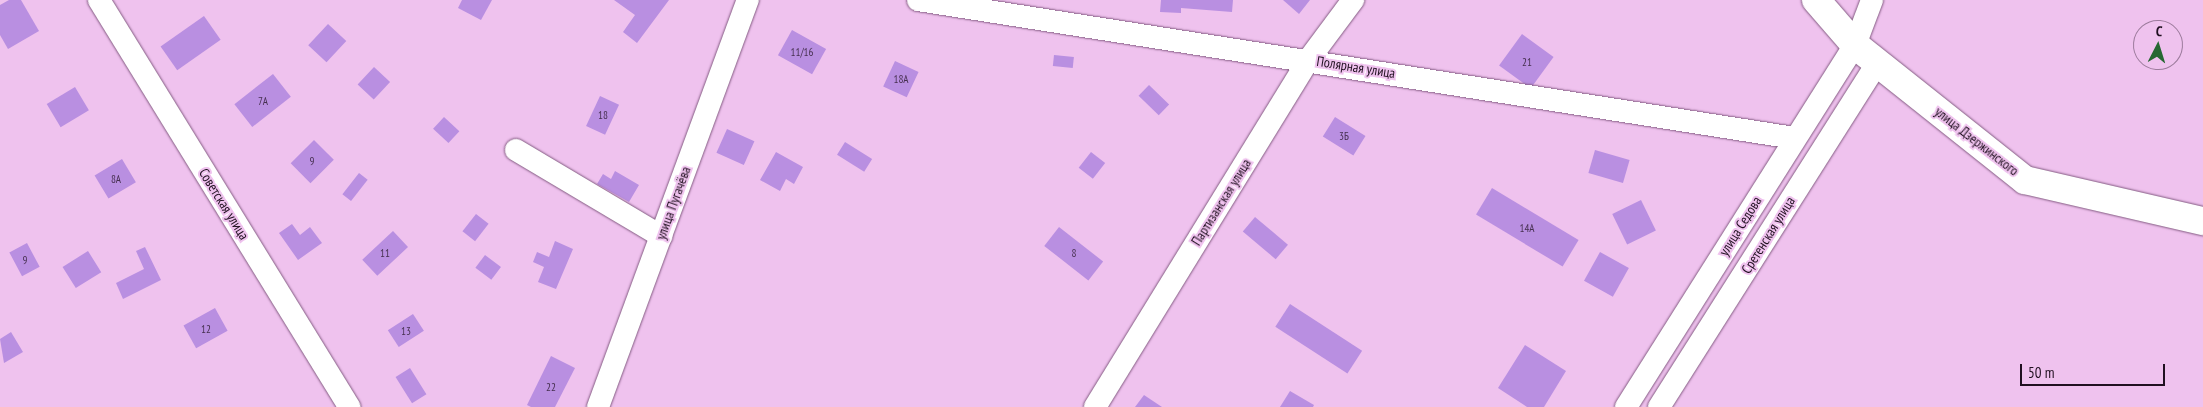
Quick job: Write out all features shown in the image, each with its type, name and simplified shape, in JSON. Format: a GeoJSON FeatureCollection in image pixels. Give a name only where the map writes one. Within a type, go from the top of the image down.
{"type":"FeatureCollection","features":[{"type":"Feature","properties":{"kind":"street","name":"Советская улица"},"geometry":{"type":"LineString","coordinates":[[99,0],[349,407]]}},
{"type":"Feature","properties":{"kind":"street","name":"улица Пугачёва"},"geometry":{"type":"LineString","coordinates":[[598,407],[748,0]]}},
{"type":"Feature","properties":{"kind":"street","name":"Полярная улица"},"geometry":{"type":"LineString","coordinates":[[918,0],[1309,59],[1794,138]]}},
{"type":"Feature","properties":{"kind":"street","name":"Партизанская улица"},"geometry":{"type":"LineString","coordinates":[[1095,407],[1309,59],[1353,0]]}},
{"type":"Feature","properties":{"kind":"street","name":"улица Дзержинского"},"geometry":{"type":"LineString","coordinates":[[1816,0],[1855,45],[2025,180],[2203,221]]}},
{"type":"Feature","properties":{"kind":"street","name":"улица Седова"},"geometry":{"type":"LineString","coordinates":[[1626,407],[1794,138],[1855,45],[1872,0]]}},
{"type":"Feature","properties":{"kind":"street","name":"Сретенская улица"},"geometry":{"type":"LineString","coordinates":[[1659,407],[1877,62]]}},
{"type":"Feature","properties":{"kind":"street"},"geometry":{"type":"LineString","coordinates":[[516,150],[660,236]]}},
{"type":"Feature","properties":{"kind":"building"},"geometry":{"type":"Polygon","coordinates":[[[9,0],[21,0],[39,31],[8,49],[0,35],[0,5],[9,0]]]}},
{"type":"Feature","properties":{"kind":"building"},"geometry":{"type":"Polygon","coordinates":[[[462,0],[492,0],[481,20],[458,8],[462,0]]]}},
{"type":"Feature","properties":{"kind":"building"},"geometry":{"type":"Polygon","coordinates":[[[614,0],[669,0],[637,43],[623,32],[635,15],[614,0]]]}},
{"type":"Feature","properties":{"kind":"building"},"geometry":{"type":"Polygon","coordinates":[[[1161,0],[1233,0],[1232,12],[1181,8],[1181,13],[1160,12],[1161,0]]]}},
{"type":"Feature","properties":{"kind":"building"},"geometry":{"type":"Polygon","coordinates":[[[1283,0],[1310,0],[1299,14],[1283,0]]]}},
{"type":"Feature","properties":{"kind":"building"},"geometry":{"type":"Polygon","coordinates":[[[204,16],[221,40],[177,70],[161,46],[204,16]]]}},
{"type":"Feature","properties":{"kind":"building"},"geometry":{"type":"Polygon","coordinates":[[[328,24],[346,41],[327,62],[308,45],[328,24]]]}},
{"type":"Feature","properties":{"kind":"building"},"geometry":{"type":"Polygon","coordinates":[[[792,30],[826,49],[812,74],[778,55],[792,30]]]}},
{"type":"Feature","properties":{"kind":"building"},"geometry":{"type":"Polygon","coordinates":[[[1522,34],[1554,57],[1531,88],[1499,66],[1522,34]]]}},
{"type":"Feature","properties":{"kind":"building"},"geometry":{"type":"Polygon","coordinates":[[[1054,55],[1074,57],[1073,68],[1053,66],[1054,55]]]}},
{"type":"Feature","properties":{"kind":"building"},"geometry":{"type":"Polygon","coordinates":[[[895,61],[919,72],[907,97],[883,86],[895,61]]]}},
{"type":"Feature","properties":{"kind":"building"},"geometry":{"type":"Polygon","coordinates":[[[374,67],[390,82],[374,100],[358,85],[374,67]]]}},
{"type":"Feature","properties":{"kind":"building"},"geometry":{"type":"Polygon","coordinates":[[[273,74],[291,97],[252,127],[234,104],[273,74]]]}},
{"type":"Feature","properties":{"kind":"building"},"geometry":{"type":"Polygon","coordinates":[[[1149,85],[1169,104],[1159,115],[1139,96],[1149,85]]]}},
{"type":"Feature","properties":{"kind":"building"},"geometry":{"type":"Polygon","coordinates":[[[75,87],[89,110],[61,127],[47,104],[75,87]]]}},
{"type":"Feature","properties":{"kind":"building"},"geometry":{"type":"Polygon","coordinates":[[[600,96],[619,105],[605,135],[586,126],[600,96]]]}},
{"type":"Feature","properties":{"kind":"building"},"geometry":{"type":"Polygon","coordinates":[[[444,117],[459,131],[448,143],[433,129],[444,117]]]}},
{"type":"Feature","properties":{"kind":"building"},"geometry":{"type":"Polygon","coordinates":[[[1335,117],[1366,136],[1353,156],[1323,137],[1335,117]]]}},
{"type":"Feature","properties":{"kind":"building"},"geometry":{"type":"Polygon","coordinates":[[[727,129],[754,141],[744,165],[716,153],[727,129]]]}},
{"type":"Feature","properties":{"kind":"building"},"geometry":{"type":"Polygon","coordinates":[[[314,140],[334,160],[310,183],[291,163],[314,140]]]}},
{"type":"Feature","properties":{"kind":"building"},"geometry":{"type":"Polygon","coordinates":[[[845,142],[872,159],[864,172],[837,155],[845,142]]]}},
{"type":"Feature","properties":{"kind":"building"},"geometry":{"type":"Polygon","coordinates":[[[1595,150],[1630,160],[1623,183],[1588,173],[1595,150]]]}},
{"type":"Feature","properties":{"kind":"building"},"geometry":{"type":"Polygon","coordinates":[[[776,152],[803,167],[794,184],[786,179],[780,191],[760,180],[776,152]]]}},
{"type":"Feature","properties":{"kind":"building"},"geometry":{"type":"Polygon","coordinates":[[[1091,152],[1105,163],[1093,179],[1079,168],[1091,152]]]}},
{"type":"Feature","properties":{"kind":"building"},"geometry":{"type":"Polygon","coordinates":[[[122,159],[136,182],[108,199],[95,175],[122,159]]]}},
{"type":"Feature","properties":{"kind":"building"},"geometry":{"type":"Polygon","coordinates":[[[615,171],[639,185],[629,202],[597,184],[603,174],[611,179],[615,171]]]}},
{"type":"Feature","properties":{"kind":"building"},"geometry":{"type":"Polygon","coordinates":[[[359,173],[368,180],[351,201],[342,194],[359,173]]]}},
{"type":"Feature","properties":{"kind":"building"},"geometry":{"type":"Polygon","coordinates":[[[1492,188],[1579,240],[1563,267],[1476,215],[1492,188]]]}},
{"type":"Feature","properties":{"kind":"building"},"geometry":{"type":"Polygon","coordinates":[[[1641,200],[1656,231],[1627,245],[1612,214],[1641,200]]]}},
{"type":"Feature","properties":{"kind":"building"},"geometry":{"type":"Polygon","coordinates":[[[476,214],[489,224],[475,241],[462,231],[476,214]]]}},
{"type":"Feature","properties":{"kind":"building"},"geometry":{"type":"Polygon","coordinates":[[[1255,217],[1288,245],[1276,259],[1243,232],[1255,217]]]}},
{"type":"Feature","properties":{"kind":"building"},"geometry":{"type":"Polygon","coordinates":[[[292,224],[300,235],[310,227],[322,243],[298,260],[279,233],[292,224]]]}},
{"type":"Feature","properties":{"kind":"building"},"geometry":{"type":"Polygon","coordinates":[[[1059,227],[1103,261],[1088,280],[1044,246],[1059,227]]]}},
{"type":"Feature","properties":{"kind":"building"},"geometry":{"type":"Polygon","coordinates":[[[393,231],[408,247],[377,276],[362,260],[393,231]]]}},
{"type":"Feature","properties":{"kind":"building"},"geometry":{"type":"Polygon","coordinates":[[[555,241],[573,249],[556,289],[538,282],[544,267],[533,262],[537,252],[549,257],[555,241]]]}},
{"type":"Feature","properties":{"kind":"building"},"geometry":{"type":"Polygon","coordinates":[[[27,243],[40,267],[22,276],[9,252],[27,243]]]}},
{"type":"Feature","properties":{"kind":"building"},"geometry":{"type":"Polygon","coordinates":[[[145,247],[161,280],[123,299],[116,283],[144,269],[136,251],[145,247]]]}},
{"type":"Feature","properties":{"kind":"building"},"geometry":{"type":"Polygon","coordinates":[[[88,251],[101,272],[76,288],[63,267],[88,251]]]}},
{"type":"Feature","properties":{"kind":"building"},"geometry":{"type":"Polygon","coordinates":[[[1600,252],[1629,268],[1613,297],[1584,281],[1600,252]]]}},
{"type":"Feature","properties":{"kind":"building"},"geometry":{"type":"Polygon","coordinates":[[[485,255],[501,267],[491,280],[475,268],[485,255]]]}},
{"type":"Feature","properties":{"kind":"building"},"geometry":{"type":"Polygon","coordinates":[[[1290,304],[1362,351],[1347,373],[1275,327],[1290,304]]]}},
{"type":"Feature","properties":{"kind":"building"},"geometry":{"type":"Polygon","coordinates":[[[215,308],[228,331],[196,348],[184,325],[215,308]]]}},
{"type":"Feature","properties":{"kind":"building"},"geometry":{"type":"Polygon","coordinates":[[[413,314],[424,331],[399,347],[388,330],[413,314]]]}},
{"type":"Feature","properties":{"kind":"building"},"geometry":{"type":"Polygon","coordinates":[[[11,332],[23,352],[4,363],[0,339],[11,332]]]}},
{"type":"Feature","properties":{"kind":"building"},"geometry":{"type":"Polygon","coordinates":[[[1525,345],[1566,371],[1544,407],[1527,407],[1498,388],[1525,345]]]}},
{"type":"Feature","properties":{"kind":"building"},"geometry":{"type":"Polygon","coordinates":[[[551,356],[575,368],[555,407],[531,407],[527,405],[551,356]]]}},
{"type":"Feature","properties":{"kind":"building"},"geometry":{"type":"Polygon","coordinates":[[[410,368],[426,394],[412,403],[396,377],[410,368]]]}},
{"type":"Feature","properties":{"kind":"building"},"geometry":{"type":"Polygon","coordinates":[[[1290,391],[1314,405],[1313,407],[1280,407],[1290,391]]]}},
{"type":"Feature","properties":{"kind":"building"},"geometry":{"type":"Polygon","coordinates":[[[1144,395],[1162,407],[1135,407],[1144,395]]]}}]}
